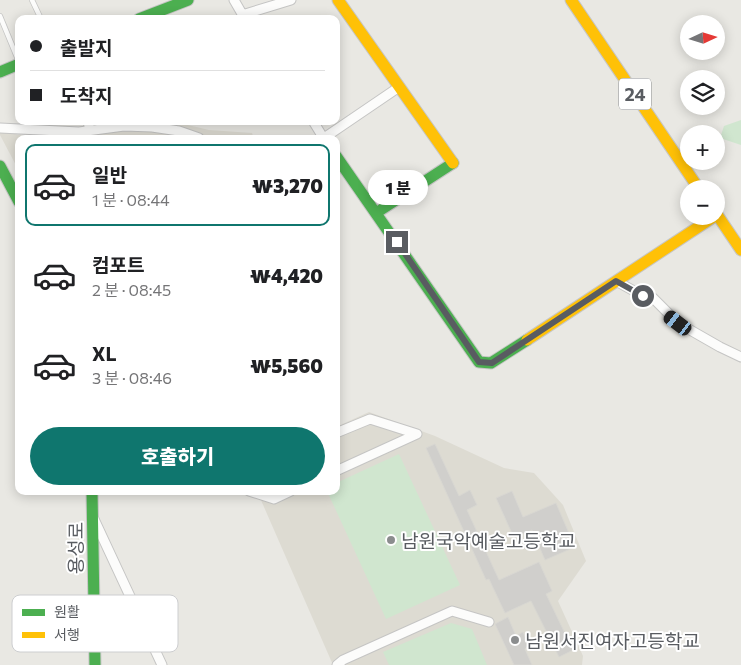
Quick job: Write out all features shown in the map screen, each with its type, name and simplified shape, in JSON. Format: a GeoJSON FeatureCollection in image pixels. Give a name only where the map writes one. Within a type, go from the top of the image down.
{"type":"FeatureCollection","features":[{"type":"Feature","properties":{"kind":"street"},"geometry":{"type":"LineString","coordinates":[[149,15],[188,0]]}},
{"type":"Feature","properties":{"kind":"street"},"geometry":{"type":"LineString","coordinates":[[234,0],[242,15]]}},
{"type":"Feature","properties":{"kind":"street"},"geometry":{"type":"LineString","coordinates":[[249,15],[290,0]]}},
{"type":"Feature","properties":{"kind":"street"},"geometry":{"type":"LineString","coordinates":[[338,0],[453,162],[376,212]]}},
{"type":"Feature","properties":{"kind":"street","name":"24"},"geometry":{"type":"LineString","coordinates":[[570,0],[694,180]]}},
{"type":"Feature","properties":{"kind":"street"},"geometry":{"type":"LineString","coordinates":[[0,72],[15,65]]}},
{"type":"Feature","properties":{"kind":"street"},"geometry":{"type":"LineString","coordinates":[[328,135],[399,87]]}},
{"type":"Feature","properties":{"kind":"street"},"geometry":{"type":"LineString","coordinates":[[89,125],[90,131]]}},
{"type":"Feature","properties":{"kind":"street"},"geometry":{"type":"LineString","coordinates":[[0,128],[79,132],[124,126],[152,127],[180,131],[191,135]]}},
{"type":"Feature","properties":{"kind":"street"},"geometry":{"type":"LineString","coordinates":[[340,162],[479,362],[492,363],[701,225]]}},
{"type":"Feature","properties":{"kind":"street"},"geometry":{"type":"LineString","coordinates":[[0,166],[15,194]]}},
{"type":"Feature","properties":{"kind":"street"},"geometry":{"type":"LineString","coordinates":[[723,225],[741,250]]}},
{"type":"Feature","properties":{"kind":"street"},"geometry":{"type":"LineString","coordinates":[[616,281],[643,296],[653,298],[678,323],[741,357]]}},
{"type":"Feature","properties":{"kind":"street"},"geometry":{"type":"LineString","coordinates":[[340,431],[370,420],[417,434],[340,469]]}},
{"type":"Feature","properties":{"kind":"street","name":"용성로"},"geometry":{"type":"LineString","coordinates":[[92,495],[94,595]]}},
{"type":"Feature","properties":{"kind":"street"},"geometry":{"type":"LineString","coordinates":[[262,495],[274,499],[283,495]]}},
{"type":"Feature","properties":{"kind":"street"},"geometry":{"type":"LineString","coordinates":[[93,516],[130,595]]}},
{"type":"Feature","properties":{"kind":"street"},"geometry":{"type":"LineString","coordinates":[[337,665],[343,660],[452,611],[489,622]]}},
{"type":"Feature","properties":{"kind":"street","name":"용성로"},"geometry":{"type":"LineString","coordinates":[[94,652],[94,665]]}},
{"type":"Feature","properties":{"kind":"street"},"geometry":{"type":"LineString","coordinates":[[156,652],[162,665]]}},
{"type":"Feature","properties":{"kind":"lane"},"geometry":{"type":"LineString","coordinates":[[32,0],[39,15]]}},
{"type":"Feature","properties":{"kind":"lane"},"geometry":{"type":"LineString","coordinates":[[0,16],[15,53]]}},
{"type":"Feature","properties":{"kind":"shaded area"},"geometry":{"type":"Polygon","coordinates":[[[130,125],[188,125],[209,130],[252,133],[253,135],[92,135],[130,125]]]}},
{"type":"Feature","properties":{"kind":"shaded area"},"geometry":{"type":"Polygon","coordinates":[[[0,131],[19,135],[15,135],[15,163],[0,135],[0,131]]]}},
{"type":"Feature","properties":{"kind":"shaded area"},"geometry":{"type":"Polygon","coordinates":[[[369,412],[435,436],[504,468],[534,473],[563,505],[586,561],[558,601],[583,656],[582,665],[333,665],[259,495],[340,495],[340,425],[369,412]]]}},
{"type":"Feature","properties":{"kind":"green space"},"geometry":{"type":"Polygon","coordinates":[[[741,120],[741,145],[725,140],[725,126],[741,120]]]}},
{"type":"Feature","properties":{"kind":"green space"},"geometry":{"type":"Polygon","coordinates":[[[399,454],[460,585],[386,619],[329,495],[340,495],[340,481],[399,454]]]}},
{"type":"Feature","properties":{"kind":"green space"},"geometry":{"type":"Polygon","coordinates":[[[451,623],[472,629],[487,665],[389,665],[383,652],[451,623]]]}},
{"type":"Feature","properties":{"kind":"building"},"geometry":{"type":"Polygon","coordinates":[[[435,444],[459,496],[470,490],[477,505],[467,510],[499,580],[539,562],[552,591],[546,594],[573,650],[559,657],[531,601],[505,613],[489,579],[486,580],[426,448],[435,444]]]}},
{"type":"Feature","properties":{"kind":"building"},"geometry":{"type":"Polygon","coordinates":[[[512,491],[523,517],[556,503],[575,547],[545,560],[532,530],[514,538],[496,498],[512,491]]]}},
{"type":"Feature","properties":{"kind":"building","name":"남원서진여자고등학교"},"geometry":{"type":"Polygon","coordinates":[[[508,617],[516,636],[523,632],[529,645],[525,649],[532,665],[514,665],[495,624],[508,617]]]}},
{"type":"Feature","properties":{"kind":"traffic: fast"},"geometry":{"type":"LineString","coordinates":[[149,15],[188,0]]}},
{"type":"Feature","properties":{"kind":"traffic: fast"},"geometry":{"type":"LineString","coordinates":[[0,72],[15,66]]}},
{"type":"Feature","properties":{"kind":"traffic: fast"},"geometry":{"type":"LineString","coordinates":[[340,162],[479,362],[491,363],[527,340]]}},
{"type":"Feature","properties":{"kind":"traffic: fast"},"geometry":{"type":"LineString","coordinates":[[376,213],[453,163]]}},
{"type":"Feature","properties":{"kind":"traffic: fast"},"geometry":{"type":"LineString","coordinates":[[0,166],[15,194]]}},
{"type":"Feature","properties":{"kind":"traffic: fast"},"geometry":{"type":"LineString","coordinates":[[92,495],[94,595]]}},
{"type":"Feature","properties":{"kind":"traffic: fast"},"geometry":{"type":"LineString","coordinates":[[95,652],[95,665]]}},
{"type":"Feature","properties":{"kind":"traffic: slow"},"geometry":{"type":"LineString","coordinates":[[338,0],[453,163]]}},
{"type":"Feature","properties":{"kind":"traffic: slow"},"geometry":{"type":"LineString","coordinates":[[571,0],[693,180]]}},
{"type":"Feature","properties":{"kind":"traffic: slow"},"geometry":{"type":"LineString","coordinates":[[527,340],[701,225]]}},
{"type":"Feature","properties":{"kind":"traffic: slow"},"geometry":{"type":"LineString","coordinates":[[724,225],[741,250]]}},
{"type":"Feature","properties":{"kind":"place","name":"남원국악예술고등학교"},"geometry":{"type":"Point","coordinates":[391,540]}},
{"type":"Feature","properties":{"kind":"place","name":"남원서진여자고등학교"},"geometry":{"type":"Point","coordinates":[515,640]}},
{"type":"Feature","properties":{"kind":"route"},"geometry":{"type":"LineString","coordinates":[[397,242],[479,362],[492,363],[616,281],[643,296]]}}]}
